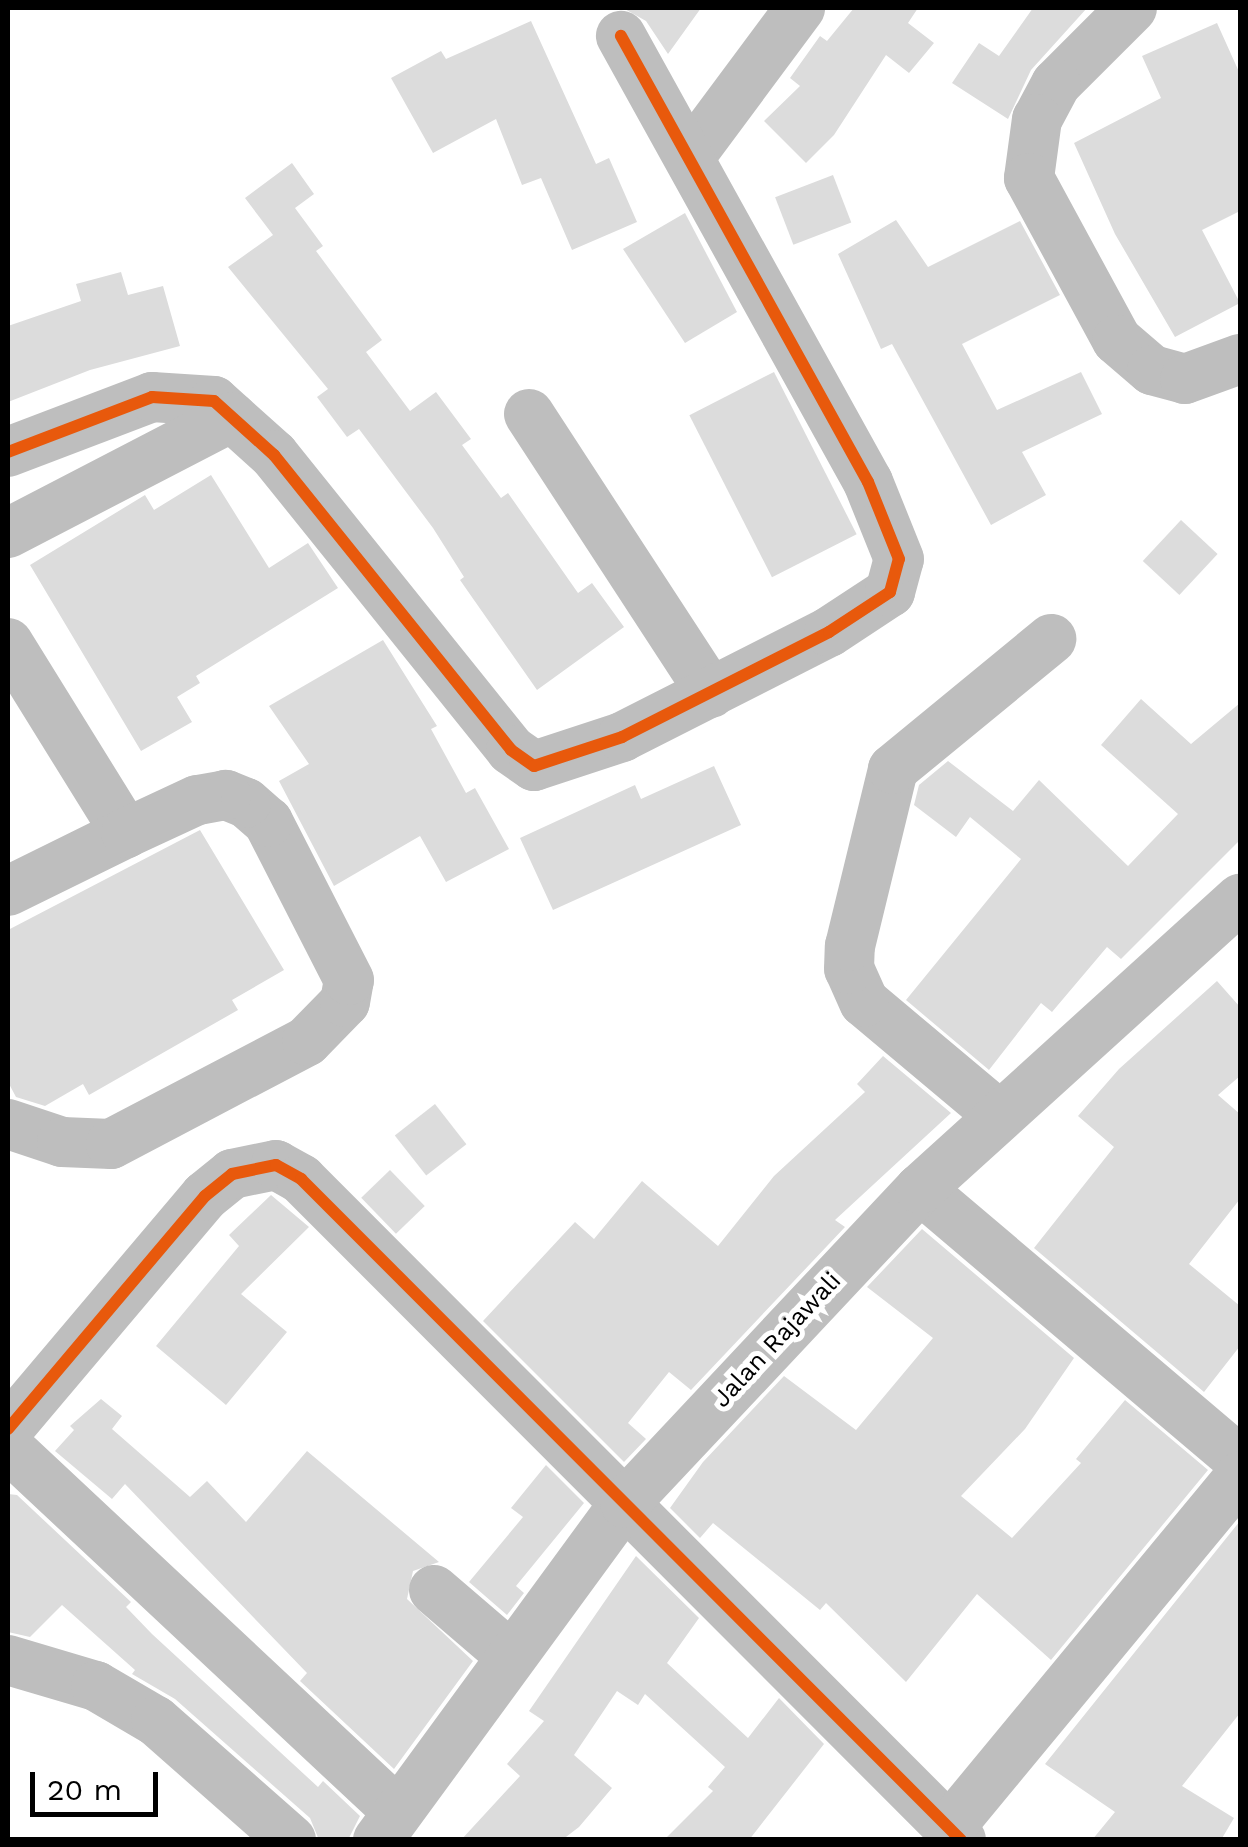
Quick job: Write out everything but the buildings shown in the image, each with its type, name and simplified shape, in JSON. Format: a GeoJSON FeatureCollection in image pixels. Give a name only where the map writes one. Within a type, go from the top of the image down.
{"type":"FeatureCollection","features":[{"type":"Feature","properties":{"kind":"street"},"geometry":{"type":"LineString","coordinates":[[691,155],[800,8]]}},
{"type":"Feature","properties":{"kind":"street"},"geometry":{"type":"LineString","coordinates":[[1132,8],[1056,84],[1037,119],[1029,178],[1117,340],[1152,370],[1185,379],[1240,359]]}},
{"type":"Feature","properties":{"kind":"street"},"geometry":{"type":"LineString","coordinates":[[8,452],[152,397],[198,395],[232,417],[274,455],[522,760],[534,766],[575,756],[711,692],[890,592],[899,559],[868,482],[622,36]]}},
{"type":"Feature","properties":{"kind":"street"},"geometry":{"type":"LineString","coordinates":[[530,414],[711,692]]}},
{"type":"Feature","properties":{"kind":"street"},"geometry":{"type":"LineString","coordinates":[[8,533],[232,417]]}},
{"type":"Feature","properties":{"kind":"street"},"geometry":{"type":"LineString","coordinates":[[1000,1116],[864,1002],[849,969],[850,946],[893,768],[1051,640]]}},
{"type":"Feature","properties":{"kind":"street"},"geometry":{"type":"LineString","coordinates":[[8,644],[126,833]]}},
{"type":"Feature","properties":{"kind":"street"},"geometry":{"type":"LineString","coordinates":[[8,891],[196,800],[226,795],[246,803],[268,822],[348,980],[345,1002],[307,1041],[111,1144],[62,1142],[8,1124]]}},
{"type":"Feature","properties":{"kind":"street","name":"Jalan Rajawali"},"geometry":{"type":"LineString","coordinates":[[388,1826],[625,1502],[920,1189],[1240,899]]}},
{"type":"Feature","properties":{"kind":"street"},"geometry":{"type":"LineString","coordinates":[[8,1430],[206,1196],[232,1174],[276,1165],[301,1178],[955,1834],[1240,1476]]}},
{"type":"Feature","properties":{"kind":"street"},"geometry":{"type":"LineString","coordinates":[[920,1189],[1240,1460]]}},
{"type":"Feature","properties":{"kind":"street"},"geometry":{"type":"LineString","coordinates":[[8,1448],[388,1826]]}},
{"type":"Feature","properties":{"kind":"street"},"geometry":{"type":"LineString","coordinates":[[434,1590],[511,1656]]}},
{"type":"Feature","properties":{"kind":"street"},"geometry":{"type":"LineString","coordinates":[[8,1660],[96,1686],[156,1722],[291,1840]]}},
{"type":"Feature","properties":{"kind":"cycle path"},"geometry":{"type":"LineString","coordinates":[[8,452],[152,397],[214,401],[274,455],[511,750],[534,766],[622,737],[829,632],[890,592],[899,559],[868,482],[621,36]]}},
{"type":"Feature","properties":{"kind":"cycle path"},"geometry":{"type":"LineString","coordinates":[[8,1429],[205,1196],[232,1174],[276,1165],[301,1179],[961,1840]]}}]}
